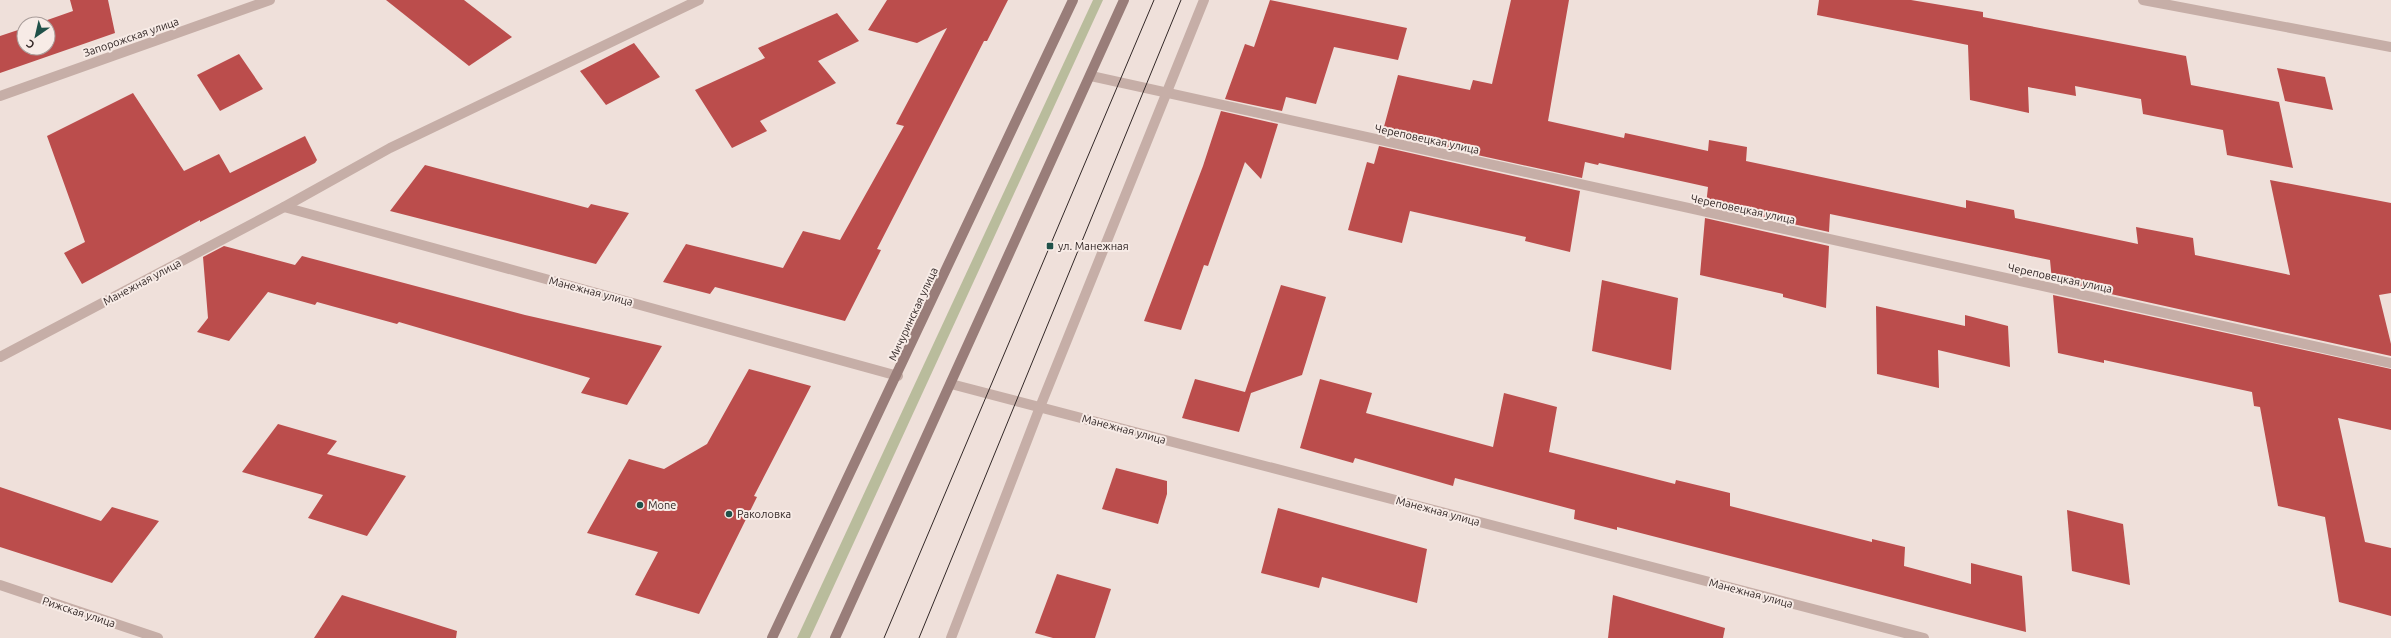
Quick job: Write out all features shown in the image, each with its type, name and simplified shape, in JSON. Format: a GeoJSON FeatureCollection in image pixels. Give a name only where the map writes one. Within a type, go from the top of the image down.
{"type":"FeatureCollection","features":[{"type":"Feature","properties":{"kind":"main road","name":"Мичуринская улица"},"geometry":{"type":"LineString","coordinates":[[772,638],[898,376],[1073,0]]}},
{"type":"Feature","properties":{"kind":"main road"},"geometry":{"type":"LineString","coordinates":[[835,638],[1091,76],[1124,0]]}},
{"type":"Feature","properties":{"kind":"street","name":"Запорожская улица"},"geometry":{"type":"LineString","coordinates":[[0,96],[270,0]]}},
{"type":"Feature","properties":{"kind":"street","name":"Манежная улица"},"geometry":{"type":"LineString","coordinates":[[0,357],[284,207],[390,148],[698,0]]}},
{"type":"Feature","properties":{"kind":"street"},"geometry":{"type":"LineString","coordinates":[[951,638],[1040,407],[1204,0]]}},
{"type":"Feature","properties":{"kind":"street"},"geometry":{"type":"LineString","coordinates":[[2143,0],[2391,47]]}},
{"type":"Feature","properties":{"kind":"street","name":"Череповецкая улица"},"geometry":{"type":"LineString","coordinates":[[1091,76],[1166,94],[2391,363]]}},
{"type":"Feature","properties":{"kind":"street","name":"Манежная улица"},"geometry":{"type":"LineString","coordinates":[[284,207],[898,376]]}},
{"type":"Feature","properties":{"kind":"street","name":"Манежная улица"},"geometry":{"type":"LineString","coordinates":[[951,384],[1924,638]]}},
{"type":"Feature","properties":{"kind":"street","name":"Рижская улица"},"geometry":{"type":"LineString","coordinates":[[0,586],[158,638]]}},
{"type":"Feature","properties":{"kind":"green space"},"geometry":{"type":"Polygon","coordinates":[[[1093,0],[1103,0],[810,638],[797,638],[1093,0]]]}},
{"type":"Feature","properties":{"kind":"building"},"geometry":{"type":"Polygon","coordinates":[[[70,0],[108,0],[115,33],[56,54],[56,17],[73,11],[70,0]]]}},
{"type":"Feature","properties":{"kind":"building"},"geometry":{"type":"Polygon","coordinates":[[[386,0],[464,0],[512,37],[469,66],[386,0]]]}},
{"type":"Feature","properties":{"kind":"building"},"geometry":{"type":"Polygon","coordinates":[[[887,0],[1008,0],[987,41],[984,41],[877,249],[881,250],[845,321],[715,287],[710,294],[663,282],[686,244],[783,268],[803,231],[840,240],[904,126],[896,124],[947,28],[917,43],[868,30],[887,0]]]}},
{"type":"Feature","properties":{"kind":"building"},"geometry":{"type":"Polygon","coordinates":[[[1270,0],[1407,28],[1398,60],[1334,47],[1316,104],[1286,97],[1282,111],[1225,99],[1245,44],[1254,47],[1270,0]]]}},
{"type":"Feature","properties":{"kind":"building"},"geometry":{"type":"Polygon","coordinates":[[[1511,0],[1569,0],[1548,121],[1624,138],[1625,133],[1708,151],[1709,140],[1747,147],[1746,161],[1966,208],[1966,200],[2014,210],[2015,218],[2138,244],[2136,227],[2193,238],[2195,255],[2290,275],[2270,180],[2391,203],[2391,293],[2379,295],[2391,344],[2391,356],[2052,281],[2050,260],[1830,214],[1829,232],[1706,205],[1708,187],[1599,163],[1598,165],[1585,162],[1582,178],[1382,134],[1398,75],[1470,90],[1473,80],[1492,84],[1511,0]]]}},
{"type":"Feature","properties":{"kind":"building"},"geometry":{"type":"Polygon","coordinates":[[[1819,0],[1911,0],[1983,12],[1983,17],[2186,56],[2191,85],[2279,102],[2293,168],[2227,155],[2223,130],[2143,114],[2141,99],[2075,86],[2076,96],[2028,87],[2029,113],[1970,100],[1968,45],[1817,15],[1819,0]]]}},
{"type":"Feature","properties":{"kind":"building"},"geometry":{"type":"Polygon","coordinates":[[[837,13],[859,41],[818,61],[836,83],[760,121],[767,131],[732,148],[695,90],[765,58],[758,48],[837,13]]]}},
{"type":"Feature","properties":{"kind":"building"},"geometry":{"type":"Polygon","coordinates":[[[16,31],[16,56],[49,56],[0,73],[0,36],[16,31]]]}},
{"type":"Feature","properties":{"kind":"building"},"geometry":{"type":"Polygon","coordinates":[[[634,43],[660,77],[606,105],[580,71],[634,43]]]}},
{"type":"Feature","properties":{"kind":"building"},"geometry":{"type":"Polygon","coordinates":[[[239,54],[263,89],[220,111],[197,75],[239,54]]]}},
{"type":"Feature","properties":{"kind":"building"},"geometry":{"type":"Polygon","coordinates":[[[2277,68],[2325,77],[2333,110],[2285,101],[2277,68]]]}},
{"type":"Feature","properties":{"kind":"building"},"geometry":{"type":"Polygon","coordinates":[[[133,93],[184,171],[219,154],[230,173],[305,136],[317,160],[315,163],[200,222],[200,220],[82,284],[64,253],[85,242],[47,136],[133,93]]]}},
{"type":"Feature","properties":{"kind":"building"},"geometry":{"type":"Polygon","coordinates":[[[1221,111],[1278,124],[1261,179],[1245,162],[1208,266],[1204,265],[1181,330],[1144,321],[1203,166],[1221,111]]]}},
{"type":"Feature","properties":{"kind":"building"},"geometry":{"type":"Polygon","coordinates":[[[1379,146],[1580,191],[1570,252],[1525,241],[1526,237],[1410,211],[1402,243],[1348,230],[1367,162],[1374,164],[1379,146]]]}},
{"type":"Feature","properties":{"kind":"building"},"geometry":{"type":"Polygon","coordinates":[[[425,165],[588,208],[591,204],[629,213],[596,264],[390,211],[425,165]]]}},
{"type":"Feature","properties":{"kind":"building"},"geometry":{"type":"Polygon","coordinates":[[[1705,218],[1829,246],[1826,308],[1783,297],[1783,294],[1700,275],[1705,218]]]}},
{"type":"Feature","properties":{"kind":"building"},"geometry":{"type":"Polygon","coordinates":[[[224,246],[295,265],[302,256],[525,315],[662,346],[627,405],[581,393],[590,378],[399,322],[397,324],[317,302],[315,305],[268,292],[229,341],[197,332],[208,318],[203,257],[224,246]]]}},
{"type":"Feature","properties":{"kind":"building"},"geometry":{"type":"Polygon","coordinates":[[[1602,280],[1678,298],[1671,370],[1592,351],[1602,280]]]}},
{"type":"Feature","properties":{"kind":"building"},"geometry":{"type":"Polygon","coordinates":[[[1281,285],[1326,297],[1302,375],[1251,393],[1239,432],[1182,418],[1195,379],[1245,392],[1281,285]]]}},
{"type":"Feature","properties":{"kind":"building"},"geometry":{"type":"Polygon","coordinates":[[[2053,295],[2391,369],[2391,430],[2338,418],[2365,542],[2391,548],[2391,616],[2339,602],[2325,517],[2278,506],[2260,407],[2254,406],[2252,392],[2104,360],[2104,363],[2058,353],[2053,295]]]}},
{"type":"Feature","properties":{"kind":"building"},"geometry":{"type":"Polygon","coordinates":[[[1876,306],[1965,326],[1965,315],[2008,326],[2010,367],[1938,350],[1939,388],[1877,374],[1876,306]]]}},
{"type":"Feature","properties":{"kind":"building"},"geometry":{"type":"Polygon","coordinates":[[[749,369],[811,386],[754,496],[757,497],[699,614],[635,595],[658,552],[587,533],[629,459],[664,469],[707,444],[749,369]]]}},
{"type":"Feature","properties":{"kind":"building"},"geometry":{"type":"Polygon","coordinates":[[[1320,379],[1372,393],[1366,413],[1493,447],[1504,393],[1557,407],[1549,452],[1675,484],[1676,480],[1730,493],[1730,506],[1872,542],[1872,539],[1905,547],[1904,566],[1971,584],[1971,563],[2022,576],[2026,632],[1617,527],[1617,530],[1574,519],[1575,510],[1455,478],[1453,486],[1355,458],[1353,463],[1300,448],[1320,379]]]}},
{"type":"Feature","properties":{"kind":"building"},"geometry":{"type":"Polygon","coordinates":[[[278,424],[337,441],[327,454],[406,476],[367,536],[308,518],[323,495],[242,472],[278,424]]]}},
{"type":"Feature","properties":{"kind":"building"},"geometry":{"type":"Polygon","coordinates":[[[1116,468],[1167,481],[1167,494],[1158,524],[1102,509],[1116,468]]]}},
{"type":"Feature","properties":{"kind":"building"},"geometry":{"type":"Polygon","coordinates":[[[0,487],[101,521],[112,507],[159,521],[112,583],[0,547],[0,487]]]}},
{"type":"Feature","properties":{"kind":"building"},"geometry":{"type":"Polygon","coordinates":[[[1278,508],[1427,549],[1417,603],[1322,577],[1319,588],[1261,573],[1278,508]]]}},
{"type":"Feature","properties":{"kind":"building"},"geometry":{"type":"Polygon","coordinates":[[[2067,510],[2123,524],[2130,585],[2072,571],[2067,510]]]}},
{"type":"Feature","properties":{"kind":"building"},"geometry":{"type":"Polygon","coordinates":[[[1057,574],[1111,589],[1095,638],[1053,638],[1035,633],[1057,574]]]}},
{"type":"Feature","properties":{"kind":"building"},"geometry":{"type":"Polygon","coordinates":[[[342,595],[457,631],[456,638],[314,638],[342,595]]]}},
{"type":"Feature","properties":{"kind":"building"},"geometry":{"type":"Polygon","coordinates":[[[1613,595],[1725,628],[1723,638],[1608,638],[1613,595]]]}},
{"type":"Feature","properties":{"kind":"tram line"},"geometry":{"type":"LineString","coordinates":[[884,638],[1154,0]]}},
{"type":"Feature","properties":{"kind":"tram line"},"geometry":{"type":"LineString","coordinates":[[919,638],[1181,0]]}},
{"type":"Feature","properties":{"kind":"place","name":"ул. Манежная"},"geometry":{"type":"Point","coordinates":[1050,246]}},
{"type":"Feature","properties":{"kind":"place","name":"Mone"},"geometry":{"type":"Point","coordinates":[640,505]}},
{"type":"Feature","properties":{"kind":"place","name":"Раколовка"},"geometry":{"type":"Point","coordinates":[729,514]}}]}
